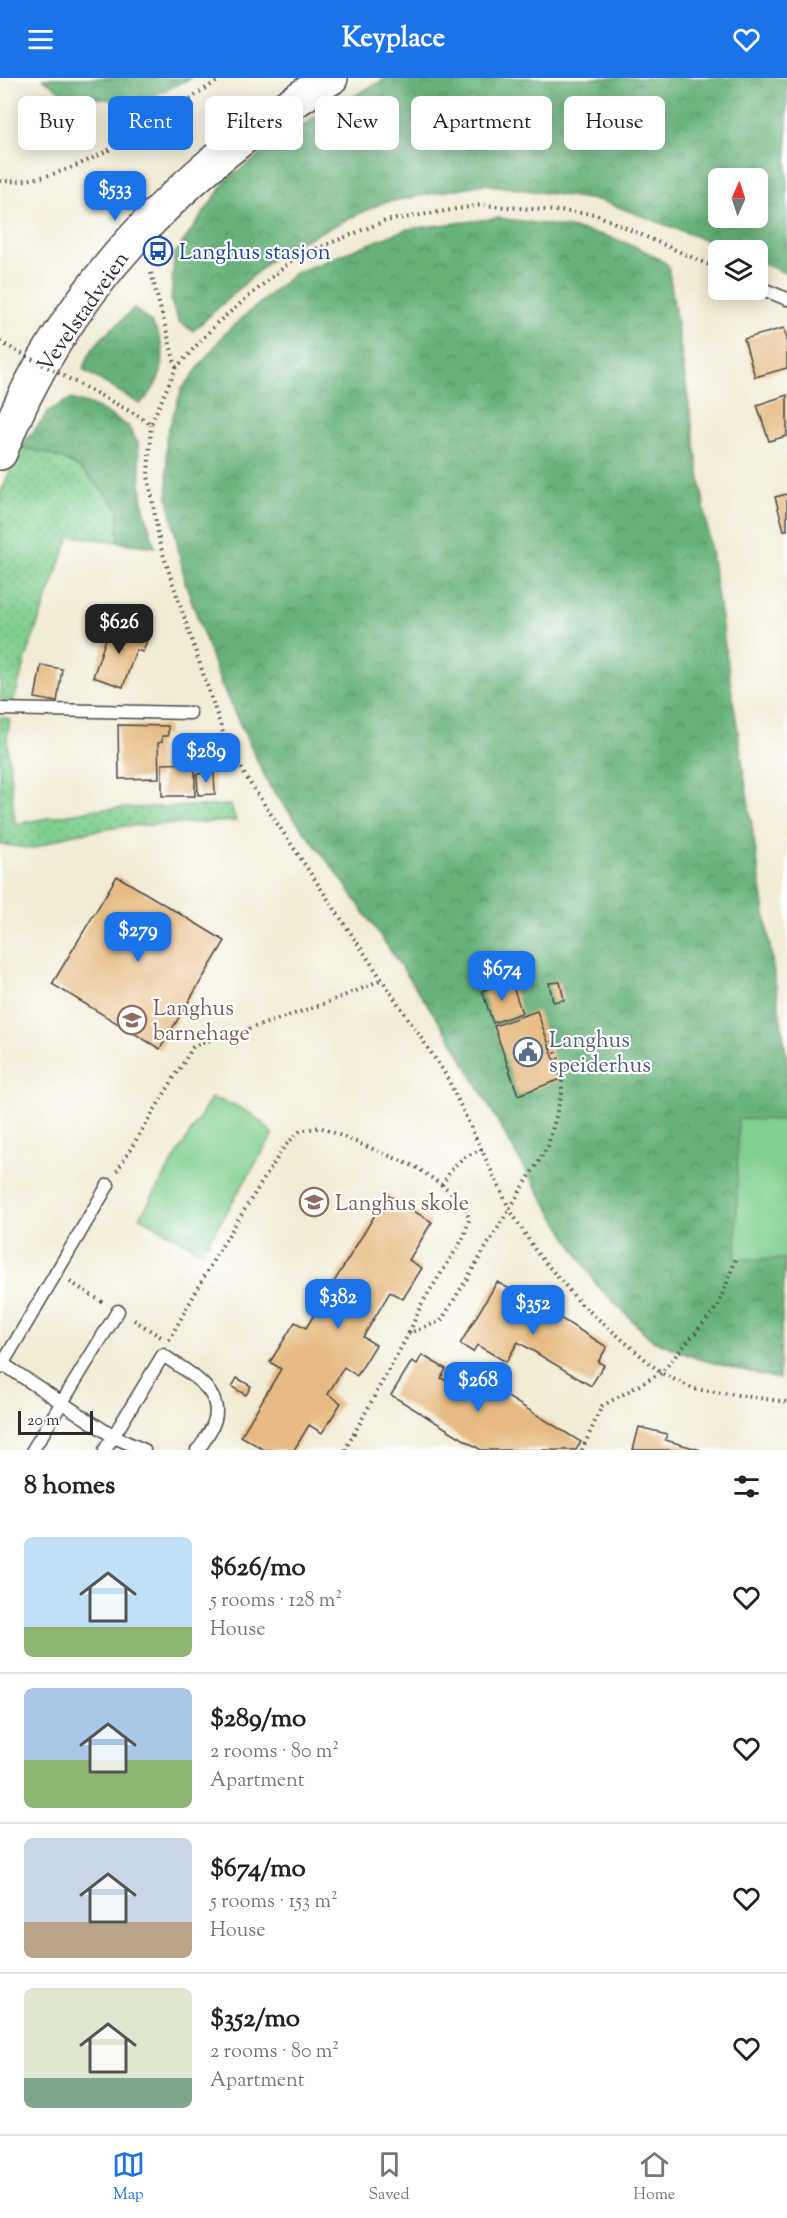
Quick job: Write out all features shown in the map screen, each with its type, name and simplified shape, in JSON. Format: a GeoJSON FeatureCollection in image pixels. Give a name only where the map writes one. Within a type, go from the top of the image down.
{"type":"FeatureCollection","features":[{"type":"Feature","properties":{"kind":"main road","name":"Vevelstadveien"},"geometry":{"type":"LineString","coordinates":[[0,453],[40,369],[73,315],[125,248],[189,182],[237,142],[299,97],[332,78]]}},
{"type":"Feature","properties":{"kind":"lane"},"geometry":{"type":"LineString","coordinates":[[768,291],[787,299]]}},
{"type":"Feature","properties":{"kind":"lane"},"geometry":{"type":"LineString","coordinates":[[0,709],[190,713]]}},
{"type":"Feature","properties":{"kind":"lane"},"geometry":{"type":"LineString","coordinates":[[108,1185],[1,1365],[114,1437],[144,1450]]}},
{"type":"Feature","properties":{"kind":"lane"},"geometry":{"type":"LineString","coordinates":[[34,1448],[118,1311]]}},
{"type":"Feature","properties":{"kind":"lane"},"geometry":{"type":"LineString","coordinates":[[105,1450],[163,1355],[207,1386],[217,1404],[217,1419],[197,1450]]}},
{"type":"Feature","properties":{"kind":"path"},"geometry":{"type":"LineString","coordinates":[[0,181],[37,180],[80,164],[222,78]]}},
{"type":"Feature","properties":{"kind":"path"},"geometry":{"type":"LineString","coordinates":[[708,265],[595,214],[481,205],[385,221],[296,257],[217,323],[176,368],[151,424],[148,475],[160,545],[224,736],[246,777],[446,1075],[510,1210],[537,1253],[582,1305],[661,1373],[694,1389],[787,1402]]}},
{"type":"Feature","properties":{"kind":"path"},"geometry":{"type":"LineString","coordinates":[[151,273],[176,368]]}},
{"type":"Feature","properties":{"kind":"path"},"geometry":{"type":"LineString","coordinates":[[0,342],[151,424]]}},
{"type":"Feature","properties":{"kind":"path"},"geometry":{"type":"LineString","coordinates":[[108,1185],[193,1047],[203,1041],[226,1037],[354,992],[382,979]]}},
{"type":"Feature","properties":{"kind":"path"},"geometry":{"type":"LineString","coordinates":[[409,1334],[441,1321],[548,1146],[562,1093],[562,1070],[552,1039]]}},
{"type":"Feature","properties":{"kind":"path"},"geometry":{"type":"LineString","coordinates":[[163,1355],[218,1252],[284,1147],[300,1131],[320,1127],[332,1130],[416,1167],[460,1198],[469,1220],[464,1237],[421,1305],[409,1334],[345,1450]]}},
{"type":"Feature","properties":{"kind":"path"},"geometry":{"type":"LineString","coordinates":[[442,1185],[452,1166],[466,1156],[483,1149]]}},
{"type":"Feature","properties":{"kind":"path"},"geometry":{"type":"LineString","coordinates":[[582,1450],[602,1406],[661,1373],[718,1306],[736,1259]]}},
{"type":"Feature","properties":{"kind":"green space"},"geometry":{"type":"Polygon","coordinates":[[[43,78],[191,78],[153,96],[108,96],[108,99],[96,98],[96,96],[64,94],[43,78]]]}},
{"type":"Feature","properties":{"kind":"green space"},"geometry":{"type":"Polygon","coordinates":[[[387,78],[787,78],[787,274],[768,265],[768,240],[708,241],[602,201],[484,184],[382,203],[279,252],[193,331],[179,322],[171,302],[174,255],[228,178],[268,150],[303,150],[303,125],[315,117],[315,150],[399,150],[399,96],[354,96],[387,78]]]}},
{"type":"Feature","properties":{"kind":"green space"},"geometry":{"type":"Polygon","coordinates":[[[498,218],[564,227],[608,237],[649,253],[668,265],[787,1060],[787,1225],[779,1379],[698,1359],[651,1339],[596,1284],[523,1166],[451,1039],[339,876],[270,787],[222,687],[185,582],[168,497],[166,437],[182,389],[225,333],[295,273],[407,229],[498,218]]]}},
{"type":"Feature","properties":{"kind":"green space"},"geometry":{"type":"Polygon","coordinates":[[[134,308],[152,324],[158,335],[163,356],[159,377],[148,396],[140,404],[83,370],[92,350],[134,308]]]}},
{"type":"Feature","properties":{"kind":"green space"},"geometry":{"type":"Polygon","coordinates":[[[70,399],[97,407],[128,426],[138,443],[143,505],[155,547],[118,542],[119,510],[88,475],[78,467],[53,455],[21,447],[50,410],[70,399]]]}},
{"type":"Feature","properties":{"kind":"green space"},"geometry":{"type":"Polygon","coordinates":[[[21,447],[53,455],[78,467],[88,475],[119,510],[118,542],[70,536],[30,645],[12,707],[0,703],[0,494],[21,447]]]}},
{"type":"Feature","properties":{"kind":"green space"},"geometry":{"type":"Polygon","coordinates":[[[0,717],[10,719],[7,740],[15,824],[97,809],[231,805],[236,821],[127,826],[69,835],[32,849],[0,844],[0,717]]]}},
{"type":"Feature","properties":{"kind":"green space"},"geometry":{"type":"Polygon","coordinates":[[[211,1098],[245,1111],[260,1121],[273,1135],[202,1252],[140,1217],[211,1098]]]}},
{"type":"Feature","properties":{"kind":"green space"},"geometry":{"type":"Polygon","coordinates":[[[738,1119],[787,1120],[787,1259],[736,1259],[738,1119]]]}},
{"type":"Feature","properties":{"kind":"building"},"geometry":{"type":"Polygon","coordinates":[[[784,328],[787,339],[787,368],[755,377],[744,339],[784,328]]]}},
{"type":"Feature","properties":{"kind":"building"},"geometry":{"type":"Polygon","coordinates":[[[787,395],[787,436],[769,441],[757,405],[787,395]]]}},
{"type":"Feature","properties":{"kind":"building"},"geometry":{"type":"Polygon","coordinates":[[[787,494],[787,530],[784,530],[775,497],[787,494]]]}},
{"type":"Feature","properties":{"kind":"building"},"geometry":{"type":"Polygon","coordinates":[[[111,624],[148,637],[143,652],[136,650],[123,687],[93,677],[111,624]]]}},
{"type":"Feature","properties":{"kind":"building"},"geometry":{"type":"Polygon","coordinates":[[[41,665],[62,669],[57,702],[35,698],[41,665]]]}},
{"type":"Feature","properties":{"kind":"building"},"geometry":{"type":"Polygon","coordinates":[[[118,725],[168,726],[168,736],[162,736],[162,742],[158,743],[159,778],[119,779],[118,725]]]}},
{"type":"Feature","properties":{"kind":"building"},"geometry":{"type":"Polygon","coordinates":[[[195,763],[195,796],[162,796],[162,764],[195,763]]]}},
{"type":"Feature","properties":{"kind":"building"},"geometry":{"type":"Polygon","coordinates":[[[214,773],[215,794],[198,795],[197,774],[214,773]]]}},
{"type":"Feature","properties":{"kind":"building"},"geometry":{"type":"Polygon","coordinates":[[[117,876],[225,941],[160,1049],[52,984],[117,876]]]}},
{"type":"Feature","properties":{"kind":"building"},"geometry":{"type":"Polygon","coordinates":[[[511,981],[522,1013],[493,1023],[482,991],[511,981]]]}},
{"type":"Feature","properties":{"kind":"building"},"geometry":{"type":"Polygon","coordinates":[[[560,982],[564,1000],[553,1002],[549,983],[560,982]]]}},
{"type":"Feature","properties":{"kind":"building"},"geometry":{"type":"Polygon","coordinates":[[[537,1011],[561,1079],[518,1095],[494,1026],[537,1011]]]}},
{"type":"Feature","properties":{"kind":"building"},"geometry":{"type":"Polygon","coordinates":[[[387,1195],[432,1222],[409,1260],[422,1268],[403,1299],[390,1292],[363,1337],[376,1345],[357,1376],[344,1367],[328,1394],[341,1403],[322,1433],[309,1425],[294,1450],[264,1450],[241,1436],[281,1369],[270,1362],[295,1322],[306,1328],[387,1195]]]}},
{"type":"Feature","properties":{"kind":"building"},"geometry":{"type":"Polygon","coordinates":[[[497,1282],[522,1296],[516,1305],[538,1318],[544,1308],[607,1347],[598,1362],[604,1365],[591,1386],[518,1342],[506,1362],[477,1345],[473,1352],[460,1344],[497,1282]]]}},
{"type":"Feature","properties":{"kind":"building"},"geometry":{"type":"Polygon","coordinates":[[[422,1355],[446,1369],[441,1378],[479,1400],[488,1385],[581,1442],[576,1450],[481,1450],[391,1395],[412,1361],[417,1364],[422,1355]]]}},
{"type":"Feature","properties":{"kind":"building"},"geometry":{"type":"Polygon","coordinates":[[[237,1378],[251,1386],[246,1395],[232,1387],[237,1378]]]}},
{"type":"Feature","properties":{"kind":"building"},"geometry":{"type":"Polygon","coordinates":[[[639,1427],[667,1434],[665,1440],[701,1450],[633,1450],[639,1427]]]}},
{"type":"Feature","properties":{"kind":"place","name":"Langhus stasjon"},"geometry":{"type":"Point","coordinates":[158,251]}},
{"type":"Feature","properties":{"kind":"place","name":"Langhus barnehage"},"geometry":{"type":"Point","coordinates":[132,1020]}},
{"type":"Feature","properties":{"kind":"place","name":"Langhus speiderhus"},"geometry":{"type":"Point","coordinates":[528,1052]}},
{"type":"Feature","properties":{"kind":"place","name":"Langhus skole"},"geometry":{"type":"Point","coordinates":[314,1202]}}]}
